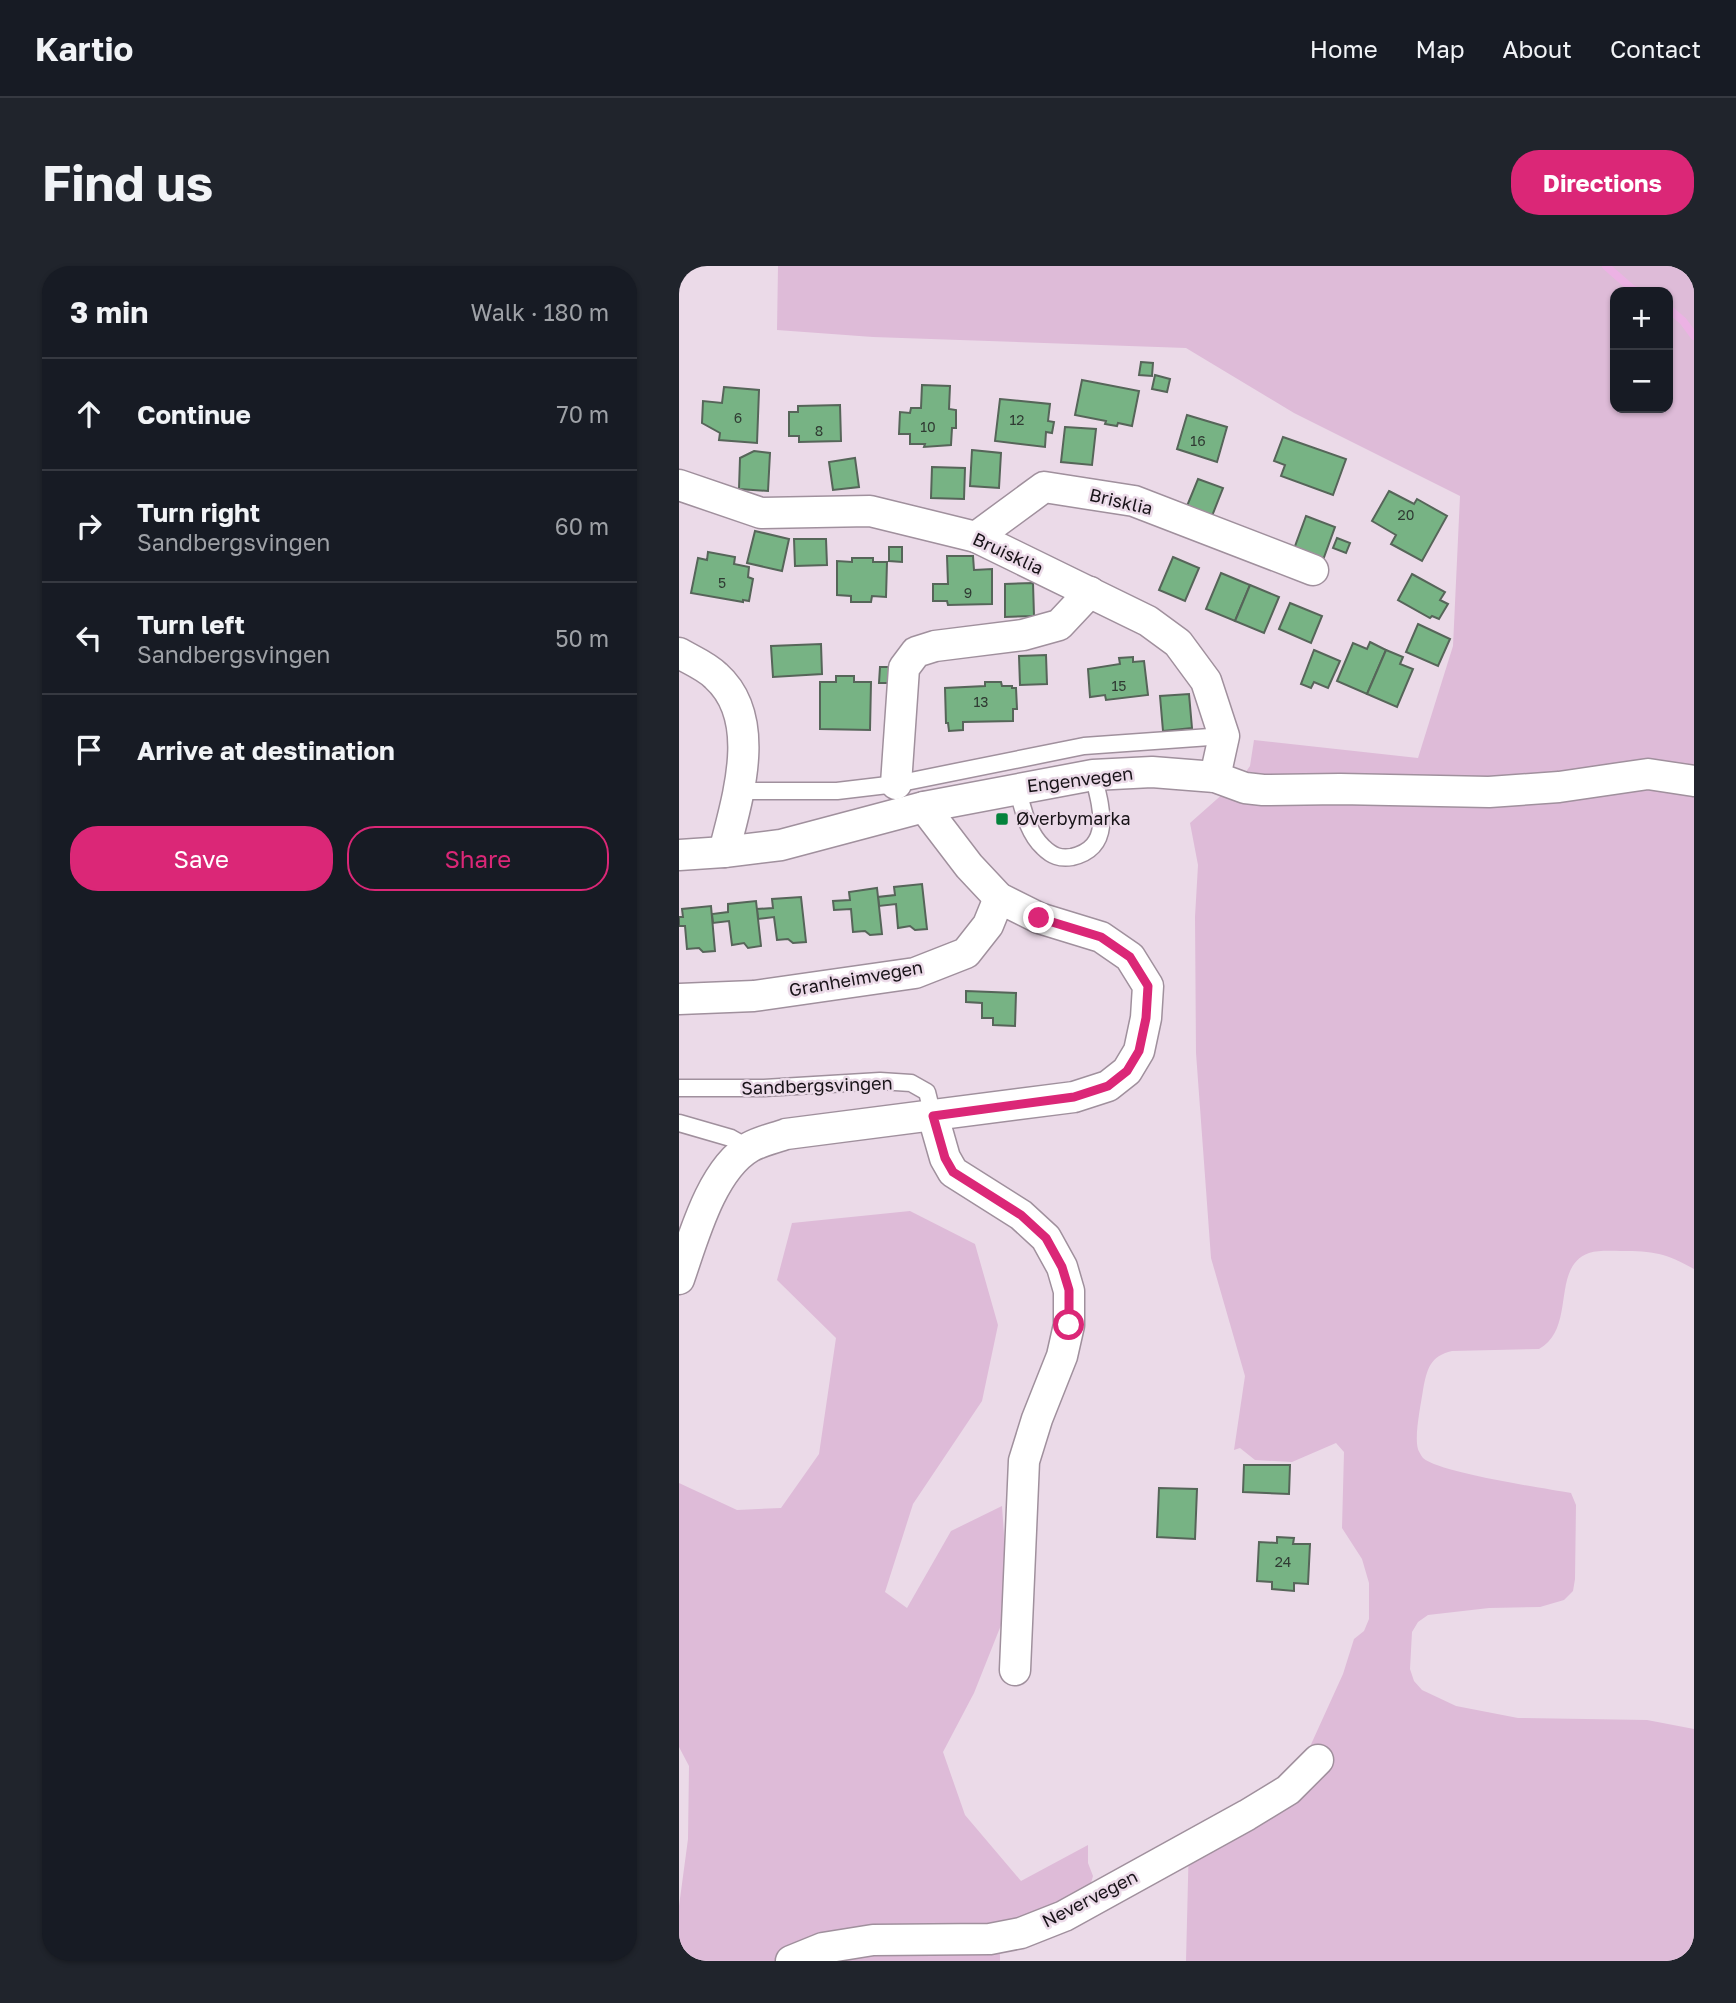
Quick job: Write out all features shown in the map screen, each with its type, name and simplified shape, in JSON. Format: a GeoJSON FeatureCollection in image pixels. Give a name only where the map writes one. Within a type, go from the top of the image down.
{"type":"FeatureCollection","features":[{"type":"Feature","properties":{"kind":"street","name":"Bruisklia"},"geometry":{"type":"LineString","coordinates":[[679,485],[761,513],[870,511],[976,537],[1148,621],[1178,643],[1206,681],[1224,736]]}},
{"type":"Feature","properties":{"kind":"street","name":"Brisklia"},"geometry":{"type":"LineString","coordinates":[[976,537],[1044,487],[1134,501],[1313,570]]}},
{"type":"Feature","properties":{"kind":"street"},"geometry":{"type":"LineString","coordinates":[[896,784],[904,668],[916,652],[935,646],[1023,635],[1059,625],[1090,593]]}},
{"type":"Feature","properties":{"kind":"street"},"geometry":{"type":"LineString","coordinates":[[679,653],[716,676],[737,703],[745,746],[739,791],[724,852]]}},
{"type":"Feature","properties":{"kind":"street"},"geometry":{"type":"LineString","coordinates":[[1215,777],[1224,736]]}},
{"type":"Feature","properties":{"kind":"street","name":"Engenvegen"},"geometry":{"type":"LineString","coordinates":[[679,855],[781,845],[924,807],[1093,775],[1151,772],[1215,777],[1245,788],[1263,790],[1489,792],[1559,787],[1648,774],[1694,781]]}},
{"type":"Feature","properties":{"kind":"street"},"geometry":{"type":"LineString","coordinates":[[679,1279],[687,1235],[726,1170],[749,1148],[786,1133],[1074,1097],[1108,1086],[1127,1071],[1139,1051],[1146,1018],[1148,986],[1130,957],[1101,937],[1039,918],[999,898],[969,866],[924,807]]}},
{"type":"Feature","properties":{"kind":"street","name":"Granheimvegen"},"geometry":{"type":"LineString","coordinates":[[679,999],[754,996],[915,973],[966,953],[988,925],[999,898]]}},
{"type":"Feature","properties":{"kind":"street"},"geometry":{"type":"LineString","coordinates":[[933,1116],[945,1158],[953,1172],[1021,1215],[1046,1238],[1062,1267],[1069,1290],[1069,1325],[1062,1356],[1024,1461],[1015,1670]]}},
{"type":"Feature","properties":{"kind":"street","name":"Nevervegen"},"geometry":{"type":"LineString","coordinates":[[791,1961],[823,1948],[873,1940],[989,1939],[1021,1933],[1064,1916],[1247,1815],[1288,1790],[1318,1760]]}},
{"type":"Feature","properties":{"kind":"lane"},"geometry":{"type":"LineString","coordinates":[[739,791],[837,791],[896,784],[1084,746],[1224,736]]}},
{"type":"Feature","properties":{"kind":"lane"},"geometry":{"type":"LineString","coordinates":[[1017,788],[1028,825],[1041,846],[1054,856],[1068,858],[1085,853],[1097,844],[1101,830],[1101,804],[1093,775]]}},
{"type":"Feature","properties":{"kind":"lane","name":"Sandbergsvingen"},"geometry":{"type":"LineString","coordinates":[[679,1088],[751,1088],[880,1081],[911,1083],[927,1092],[933,1116]]}},
{"type":"Feature","properties":{"kind":"lane"},"geometry":{"type":"LineString","coordinates":[[679,1123],[731,1138],[749,1148]]}},
{"type":"Feature","properties":{"kind":"shaded area"},"geometry":{"type":"Polygon","coordinates":[[[778,266],[1694,266],[1694,1269],[1675,1259],[1651,1252],[1589,1253],[1577,1260],[1570,1271],[1557,1327],[1550,1339],[1539,1349],[1452,1351],[1439,1356],[1431,1364],[1424,1382],[1417,1428],[1418,1449],[1422,1457],[1449,1469],[1571,1493],[1576,1505],[1575,1579],[1573,1591],[1564,1600],[1540,1607],[1489,1608],[1428,1615],[1418,1622],[1412,1632],[1410,1669],[1414,1681],[1422,1690],[1456,1706],[1518,1718],[1647,1720],[1694,1729],[1694,1961],[1186,1961],[1189,1840],[1285,1781],[1308,1751],[1343,1674],[1354,1639],[1364,1631],[1369,1619],[1369,1583],[1362,1559],[1342,1528],[1344,1452],[1336,1443],[1292,1462],[1255,1460],[1240,1448],[1234,1450],[1245,1376],[1211,1258],[1196,1053],[1195,917],[1198,865],[1190,823],[1243,776],[1250,766],[1254,740],[1418,758],[1453,646],[1460,496],[1294,413],[1186,348],[873,337],[777,330],[778,266]]]}},
{"type":"Feature","properties":{"kind":"shaded area"},"geometry":{"type":"Polygon","coordinates":[[[910,1211],[975,1244],[998,1325],[982,1401],[913,1504],[885,1592],[907,1608],[951,1531],[1002,1506],[1009,1605],[974,1693],[943,1752],[965,1815],[1021,1881],[1088,1845],[1088,1863],[1093,1876],[1086,1901],[1000,1949],[1000,1961],[679,1961],[679,1906],[688,1839],[689,1766],[679,1747],[679,1483],[737,1510],[781,1508],[819,1454],[836,1338],[777,1280],[792,1223],[910,1211]]]}},
{"type":"Feature","properties":{"kind":"building"},"geometry":{"type":"Polygon","coordinates":[[[1141,362],[1153,363],[1152,376],[1139,375],[1141,362]]]}},
{"type":"Feature","properties":{"kind":"building"},"geometry":{"type":"Polygon","coordinates":[[[1155,375],[1170,379],[1167,392],[1152,389],[1155,375]]]}},
{"type":"Feature","properties":{"kind":"building"},"geometry":{"type":"Polygon","coordinates":[[[1082,380],[1139,391],[1132,426],[1105,424],[1106,421],[1075,415],[1082,380]]]}},
{"type":"Feature","properties":{"kind":"building"},"geometry":{"type":"Polygon","coordinates":[[[922,385],[950,386],[949,409],[956,410],[956,428],[952,428],[951,445],[924,447],[925,444],[910,444],[910,434],[899,434],[900,412],[910,413],[911,408],[921,408],[922,385]]]}},
{"type":"Feature","properties":{"kind":"building"},"geometry":{"type":"Polygon","coordinates":[[[724,387],[759,390],[757,443],[719,440],[720,433],[702,423],[703,401],[722,403],[724,387]]]}},
{"type":"Feature","properties":{"kind":"building"},"geometry":{"type":"Polygon","coordinates":[[[1000,399],[1050,404],[1048,421],[1054,422],[1052,433],[1046,432],[1045,447],[995,441],[1000,399]]]}},
{"type":"Feature","properties":{"kind":"building"},"geometry":{"type":"Polygon","coordinates":[[[840,405],[841,441],[799,442],[799,436],[789,436],[789,412],[798,412],[798,406],[840,405]]]}},
{"type":"Feature","properties":{"kind":"building"},"geometry":{"type":"Polygon","coordinates":[[[1187,415],[1227,427],[1217,462],[1177,449],[1187,415]]]}},
{"type":"Feature","properties":{"kind":"building"},"geometry":{"type":"Polygon","coordinates":[[[1065,427],[1096,429],[1092,465],[1061,462],[1065,427]]]}},
{"type":"Feature","properties":{"kind":"building"},"geometry":{"type":"Polygon","coordinates":[[[1283,437],[1346,459],[1333,495],[1281,476],[1285,465],[1274,461],[1283,437]]]}},
{"type":"Feature","properties":{"kind":"building"},"geometry":{"type":"Polygon","coordinates":[[[972,450],[1001,453],[999,488],[970,486],[972,450]]]}},
{"type":"Feature","properties":{"kind":"building"},"geometry":{"type":"Polygon","coordinates":[[[754,451],[770,453],[768,491],[739,489],[740,458],[754,451]]]}},
{"type":"Feature","properties":{"kind":"building"},"geometry":{"type":"Polygon","coordinates":[[[855,458],[859,487],[833,490],[829,462],[855,458]]]}},
{"type":"Feature","properties":{"kind":"building"},"geometry":{"type":"Polygon","coordinates":[[[932,467],[965,468],[964,499],[931,498],[932,467]]]}},
{"type":"Feature","properties":{"kind":"building"},"geometry":{"type":"Polygon","coordinates":[[[1198,479],[1223,488],[1212,516],[1187,506],[1198,479]]]}},
{"type":"Feature","properties":{"kind":"building"},"geometry":{"type":"Polygon","coordinates":[[[1389,491],[1414,504],[1417,499],[1447,516],[1422,561],[1391,544],[1396,535],[1372,521],[1389,491]]]}},
{"type":"Feature","properties":{"kind":"building"},"geometry":{"type":"Polygon","coordinates":[[[1306,516],[1335,527],[1323,560],[1294,549],[1306,516]]]}},
{"type":"Feature","properties":{"kind":"building"},"geometry":{"type":"Polygon","coordinates":[[[755,531],[789,539],[782,571],[747,563],[755,531]]]}},
{"type":"Feature","properties":{"kind":"building"},"geometry":{"type":"Polygon","coordinates":[[[1337,538],[1350,543],[1346,553],[1333,548],[1337,538]]]}},
{"type":"Feature","properties":{"kind":"building"},"geometry":{"type":"Polygon","coordinates":[[[794,539],[826,539],[827,565],[795,566],[794,539]]]}},
{"type":"Feature","properties":{"kind":"building"},"geometry":{"type":"Polygon","coordinates":[[[889,547],[902,547],[902,562],[889,561],[889,547]]]}},
{"type":"Feature","properties":{"kind":"building"},"geometry":{"type":"Polygon","coordinates":[[[708,552],[735,557],[734,564],[749,567],[748,577],[753,579],[749,601],[691,593],[698,558],[707,560],[708,552]]]}},
{"type":"Feature","properties":{"kind":"building"},"geometry":{"type":"Polygon","coordinates":[[[947,556],[973,556],[974,570],[992,569],[992,604],[948,605],[947,601],[933,601],[933,584],[948,584],[947,556]]]}},
{"type":"Feature","properties":{"kind":"building"},"geometry":{"type":"Polygon","coordinates":[[[1173,557],[1199,568],[1185,601],[1159,590],[1173,557]]]}},
{"type":"Feature","properties":{"kind":"building"},"geometry":{"type":"Polygon","coordinates":[[[852,558],[873,558],[873,562],[887,562],[886,597],[872,596],[871,602],[851,602],[851,596],[837,595],[837,561],[852,562],[852,558]]]}},
{"type":"Feature","properties":{"kind":"building"},"geometry":{"type":"Polygon","coordinates":[[[1221,573],[1250,585],[1235,621],[1206,609],[1221,573]]]}},
{"type":"Feature","properties":{"kind":"building"},"geometry":{"type":"Polygon","coordinates":[[[1412,574],[1445,592],[1440,600],[1448,604],[1439,619],[1432,616],[1430,618],[1398,600],[1412,574]]]}},
{"type":"Feature","properties":{"kind":"building"},"geometry":{"type":"Polygon","coordinates":[[[1033,583],[1034,616],[1005,617],[1005,584],[1033,583]]]}},
{"type":"Feature","properties":{"kind":"building"},"geometry":{"type":"Polygon","coordinates":[[[1250,585],[1279,597],[1264,633],[1235,621],[1250,585]]]}},
{"type":"Feature","properties":{"kind":"building"},"geometry":{"type":"Polygon","coordinates":[[[1290,603],[1322,616],[1311,643],[1279,629],[1290,603]]]}},
{"type":"Feature","properties":{"kind":"building"},"geometry":{"type":"Polygon","coordinates":[[[1418,624],[1450,639],[1438,666],[1406,652],[1418,624]]]}},
{"type":"Feature","properties":{"kind":"building"},"geometry":{"type":"Polygon","coordinates":[[[1370,642],[1386,650],[1367,694],[1337,681],[1353,643],[1367,649],[1370,642]]]}},
{"type":"Feature","properties":{"kind":"building"},"geometry":{"type":"Polygon","coordinates":[[[821,644],[822,674],[773,677],[771,646],[821,644]]]}},
{"type":"Feature","properties":{"kind":"building"},"geometry":{"type":"Polygon","coordinates":[[[1314,650],[1340,661],[1328,688],[1314,682],[1311,688],[1301,684],[1314,650]]]}},
{"type":"Feature","properties":{"kind":"building"},"geometry":{"type":"Polygon","coordinates":[[[1386,650],[1403,657],[1400,664],[1413,669],[1397,707],[1367,694],[1386,650]]]}},
{"type":"Feature","properties":{"kind":"building"},"geometry":{"type":"Polygon","coordinates":[[[1046,655],[1047,684],[1020,685],[1019,656],[1046,655]]]}},
{"type":"Feature","properties":{"kind":"building"},"geometry":{"type":"Polygon","coordinates":[[[1133,657],[1133,662],[1144,661],[1148,695],[1106,700],[1105,695],[1090,697],[1088,669],[1120,664],[1119,658],[1133,657]]]}},
{"type":"Feature","properties":{"kind":"building"},"geometry":{"type":"Polygon","coordinates":[[[880,667],[893,667],[892,683],[879,683],[880,667]]]}},
{"type":"Feature","properties":{"kind":"building"},"geometry":{"type":"Polygon","coordinates":[[[836,676],[854,676],[854,682],[871,682],[870,730],[820,729],[820,682],[836,682],[836,676]]]}},
{"type":"Feature","properties":{"kind":"building"},"geometry":{"type":"Polygon","coordinates":[[[985,682],[1001,682],[1002,686],[1016,688],[1017,709],[1013,709],[1013,721],[963,722],[963,730],[949,731],[946,723],[945,688],[985,686],[985,682]]]}},
{"type":"Feature","properties":{"kind":"building"},"geometry":{"type":"Polygon","coordinates":[[[1189,694],[1192,728],[1163,731],[1160,696],[1189,694]]]}},
{"type":"Feature","properties":{"kind":"building"},"geometry":{"type":"Polygon","coordinates":[[[922,884],[927,929],[915,930],[910,926],[898,928],[896,904],[879,906],[878,897],[895,895],[894,887],[922,884]]]}},
{"type":"Feature","properties":{"kind":"building"},"geometry":{"type":"Polygon","coordinates":[[[877,888],[882,934],[853,932],[851,909],[834,910],[833,901],[850,900],[849,892],[877,888]]]}},
{"type":"Feature","properties":{"kind":"building"},"geometry":{"type":"Polygon","coordinates":[[[801,897],[806,942],[777,940],[774,917],[758,919],[757,909],[773,908],[772,899],[801,897]]]}},
{"type":"Feature","properties":{"kind":"building"},"geometry":{"type":"Polygon","coordinates":[[[756,901],[761,946],[748,948],[744,943],[732,945],[729,921],[713,923],[712,914],[728,912],[728,904],[756,901]]]}},
{"type":"Feature","properties":{"kind":"building"},"geometry":{"type":"Polygon","coordinates":[[[711,906],[715,951],[687,949],[685,926],[679,926],[679,917],[683,917],[682,909],[711,906]]]}},
{"type":"Feature","properties":{"kind":"building"},"geometry":{"type":"Polygon","coordinates":[[[966,991],[1016,993],[1015,1026],[993,1025],[993,1018],[982,1018],[982,1003],[966,1002],[966,991]]]}},
{"type":"Feature","properties":{"kind":"building"},"geometry":{"type":"Polygon","coordinates":[[[1244,1465],[1290,1465],[1289,1494],[1243,1492],[1244,1465]]]}},
{"type":"Feature","properties":{"kind":"building"},"geometry":{"type":"Polygon","coordinates":[[[1159,1488],[1197,1489],[1195,1539],[1157,1537],[1159,1488]]]}},
{"type":"Feature","properties":{"kind":"building"},"geometry":{"type":"Polygon","coordinates":[[[1277,1537],[1294,1538],[1293,1544],[1310,1544],[1308,1584],[1294,1583],[1294,1591],[1272,1589],[1272,1582],[1257,1581],[1259,1542],[1277,1543],[1277,1537]]]}},
{"type":"Feature","properties":{"kind":"waterway"},"geometry":{"type":"LineString","coordinates":[[1606,266],[1630,287]]}},
{"type":"Feature","properties":{"kind":"waterway"},"geometry":{"type":"LineString","coordinates":[[1673,312],[1694,336]]}},
{"type":"Feature","properties":{"kind":"place","name":"Øverbymarka"},"geometry":{"type":"Point","coordinates":[1002,819]}},
{"type":"Feature","properties":{"kind":"route"},"geometry":{"type":"LineString","coordinates":[[1039,918],[1101,937],[1130,957],[1148,986],[1146,1018],[1139,1051],[1127,1071],[1108,1086],[1074,1097],[933,1116],[945,1158],[953,1172],[968,1184],[1021,1215],[1046,1238],[1062,1267],[1069,1290],[1069,1325]]}}]}
